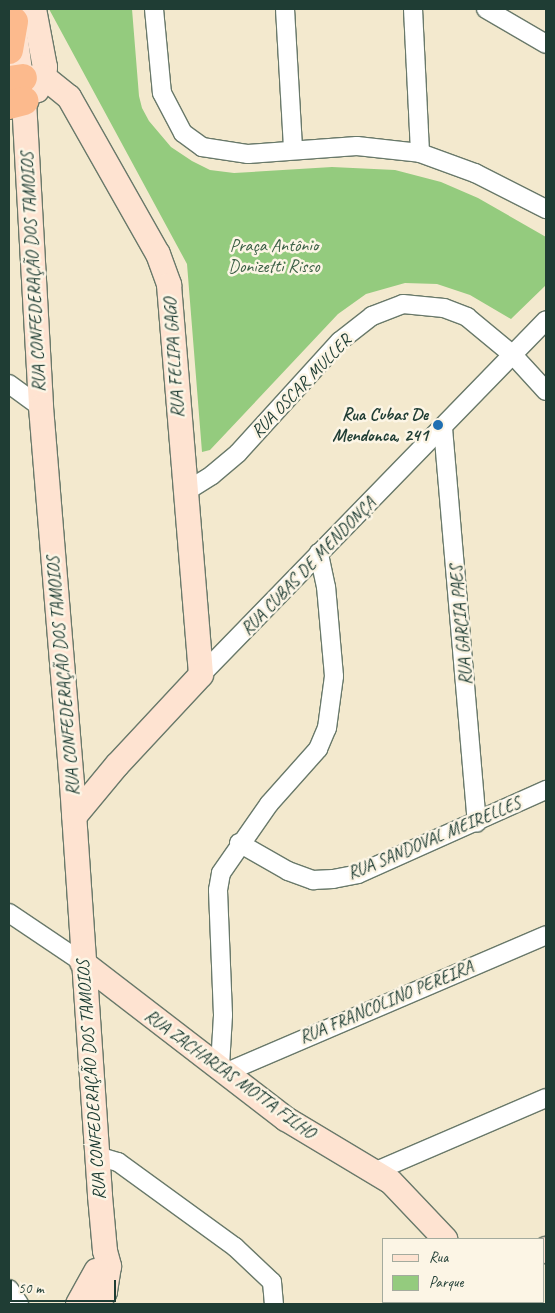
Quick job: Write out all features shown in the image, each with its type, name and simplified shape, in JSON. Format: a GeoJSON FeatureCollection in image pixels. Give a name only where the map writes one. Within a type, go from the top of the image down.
{"type":"FeatureCollection","features":[{"type":"Feature","properties":{"kind":"highway"},"geometry":{"type":"LineString","coordinates":[[9,50],[19,13]]}},
{"type":"Feature","properties":{"kind":"main road","name":"RUA CONFEDERAÇÃO DOS TAMOIOS"},"geometry":{"type":"LineString","coordinates":[[19,13],[41,407],[74,816],[82,962],[104,1251],[109,1266],[104,1292],[98,1304]]}},
{"type":"Feature","properties":{"kind":"main road","name":"RUA FELIPA GAGO"},"geometry":{"type":"LineString","coordinates":[[22,88],[61,88],[75,106],[158,254],[169,285],[184,492],[201,675]]}},
{"type":"Feature","properties":{"kind":"main road","name":"RUA CUBAS DE MENDONÇA"},"geometry":{"type":"LineString","coordinates":[[74,816],[117,764],[201,675]]}},
{"type":"Feature","properties":{"kind":"main road","name":"RUA ZACHARIAS MOTTA FILHO"},"geometry":{"type":"LineString","coordinates":[[82,962],[286,1119],[374,1172],[407,1197],[444,1238]]}},
{"type":"Feature","properties":{"kind":"main road","name":"RUA CONFEDERAÇÃO DOS TAMOIOS"},"geometry":{"type":"LineString","coordinates":[[78,1304],[94,1280],[104,1251]]}},
{"type":"Feature","properties":{"kind":"street"},"geometry":{"type":"LineString","coordinates":[[154,9],[162,92],[183,132],[202,147],[248,154],[293,149],[388,147],[420,153],[475,173],[546,209]]}},
{"type":"Feature","properties":{"kind":"street"},"geometry":{"type":"LineString","coordinates":[[285,9],[293,149]]}},
{"type":"Feature","properties":{"kind":"street"},"geometry":{"type":"LineString","coordinates":[[413,9],[420,153]]}},
{"type":"Feature","properties":{"kind":"street"},"geometry":{"type":"LineString","coordinates":[[486,9],[546,44]]}},
{"type":"Feature","properties":{"kind":"street","name":"RUA OSCAR MULLER"},"geometry":{"type":"LineString","coordinates":[[184,492],[212,475],[238,453],[340,341],[387,309],[422,303],[444,308],[467,317],[513,355],[546,391]]}},
{"type":"Feature","properties":{"kind":"street","name":"RUA CUBAS DE MENDONÇA"},"geometry":{"type":"LineString","coordinates":[[201,675],[546,320]]}},
{"type":"Feature","properties":{"kind":"street"},"geometry":{"type":"LineString","coordinates":[[9,384],[41,407]]}},
{"type":"Feature","properties":{"kind":"street","name":"RUA GARCIA PAES"},"geometry":{"type":"LineString","coordinates":[[443,428],[477,823]]}},
{"type":"Feature","properties":{"kind":"street"},"geometry":{"type":"LineString","coordinates":[[223,1069],[223,1015],[218,890],[221,873],[239,843],[318,749],[327,728],[334,676],[326,587],[319,554]]}},
{"type":"Feature","properties":{"kind":"street","name":"RUA SANDOVAL MEIRELLES"},"geometry":{"type":"LineString","coordinates":[[239,843],[288,871],[313,880],[333,879],[358,874],[477,823],[546,790]]}},
{"type":"Feature","properties":{"kind":"street","name":"RUA ZACHARIAS MOTTA FILHO"},"geometry":{"type":"LineString","coordinates":[[9,913],[82,962]]}},
{"type":"Feature","properties":{"kind":"street","name":"RUA FRANCOLINO PEREIRA"},"geometry":{"type":"LineString","coordinates":[[223,1069],[546,935]]}},
{"type":"Feature","properties":{"kind":"street"},"geometry":{"type":"LineString","coordinates":[[374,1172],[546,1098]]}},
{"type":"Feature","properties":{"kind":"street"},"geometry":{"type":"LineString","coordinates":[[97,1156],[118,1162],[235,1247],[272,1282],[274,1302]]}},
{"type":"Feature","properties":{"kind":"green space","name":"Praça Antônio Donizetti Risso"},"geometry":{"type":"Polygon","coordinates":[[[49,9],[132,9],[139,96],[142,108],[149,121],[171,147],[192,161],[210,170],[234,173],[332,167],[395,170],[441,182],[478,198],[546,237],[546,285],[511,319],[470,295],[437,284],[405,283],[366,294],[338,314],[210,450],[202,452],[187,264],[49,9]]]}},
{"type":"Feature","properties":{"kind":"place","name":"Rua Cubas De Mendonca, 241"},"geometry":{"type":"Point","coordinates":[438,425]}}]}
